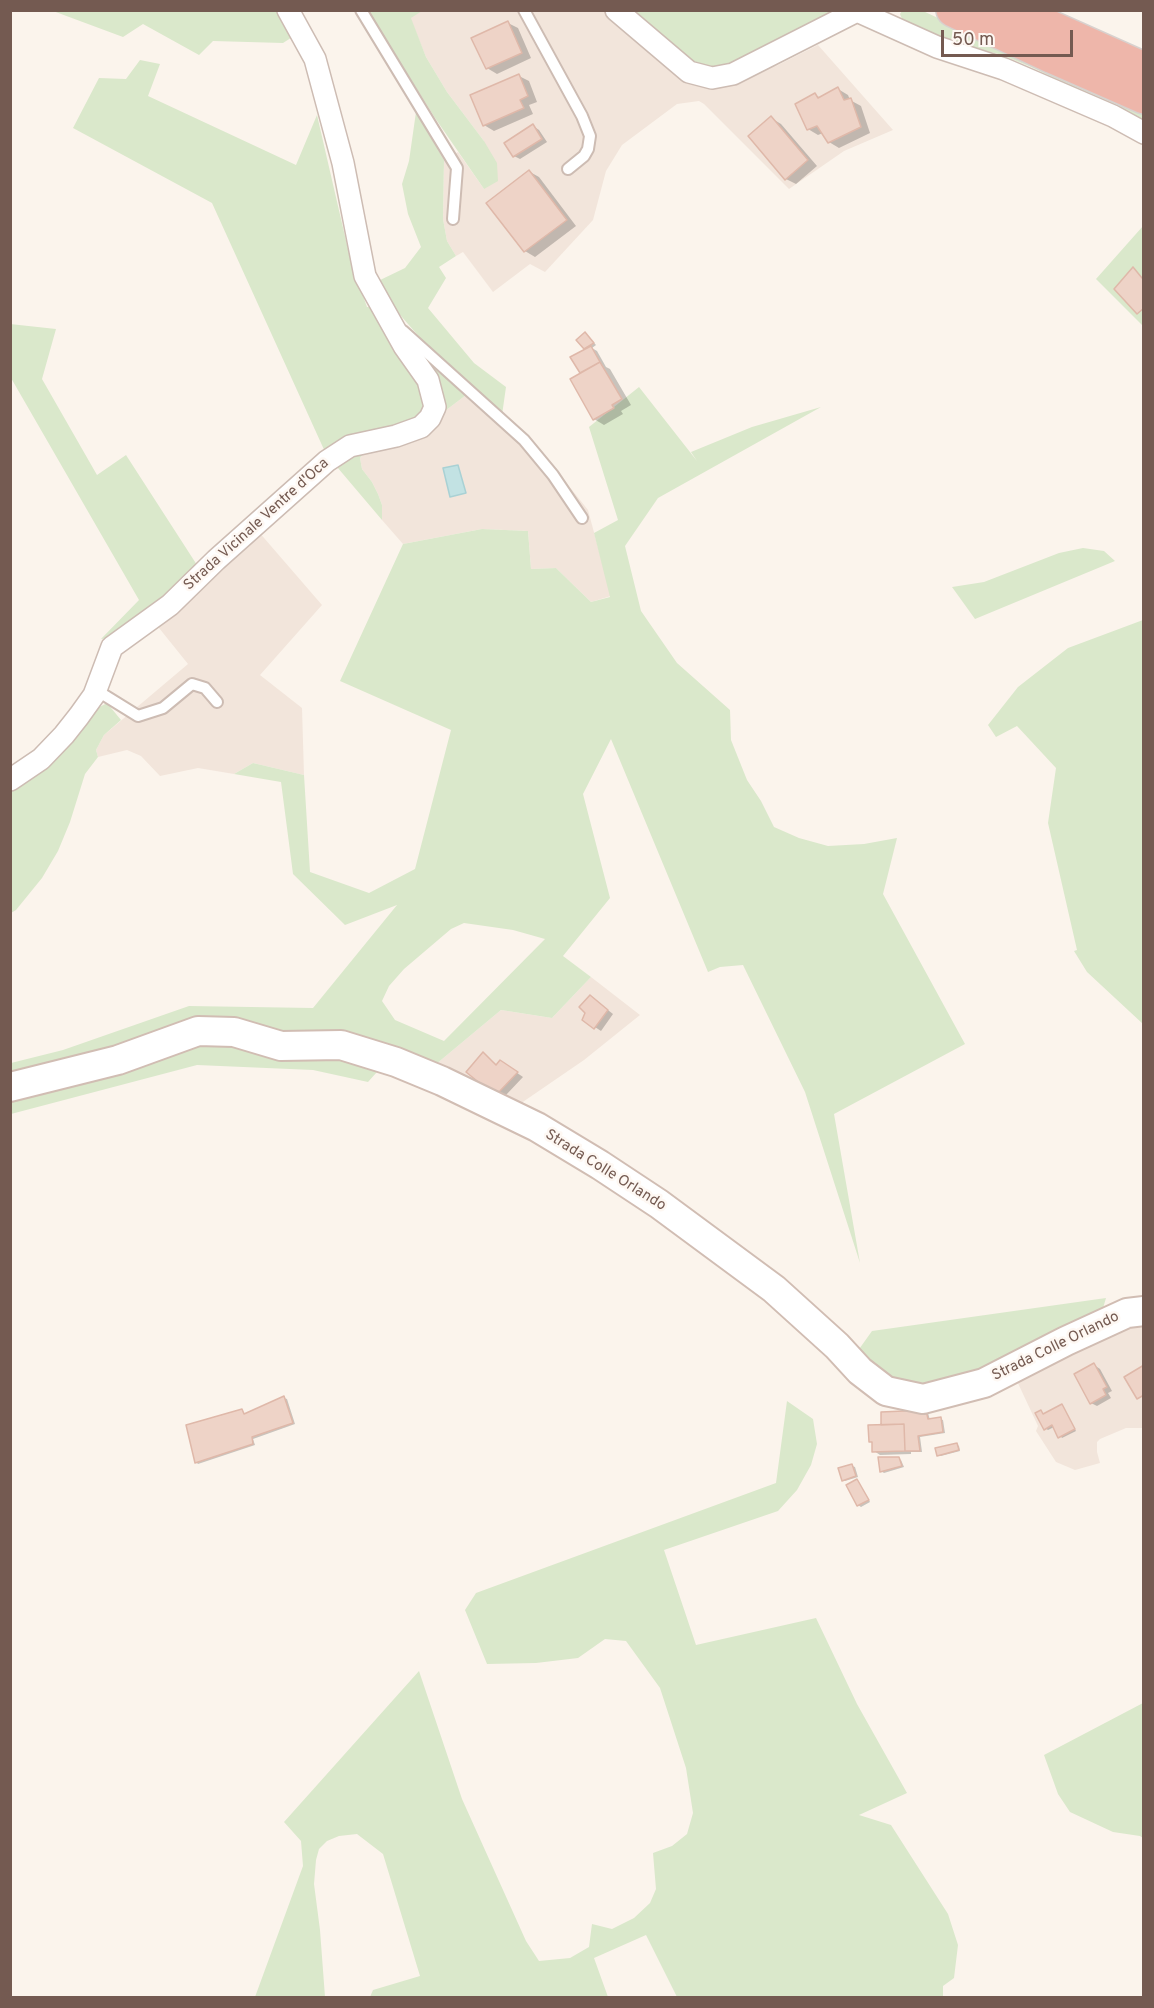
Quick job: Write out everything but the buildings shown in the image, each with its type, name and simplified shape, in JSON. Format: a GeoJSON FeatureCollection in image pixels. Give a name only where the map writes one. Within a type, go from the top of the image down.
{"type":"FeatureCollection","features":[{"type":"Feature","properties":{"kind":"highway"},"geometry":{"type":"LineString","coordinates":[[953,10],[1143,97]]}},
{"type":"Feature","properties":{"kind":"highway"},"geometry":{"type":"LineString","coordinates":[[1012,10],[1143,69]]}},
{"type":"Feature","properties":{"kind":"street","name":"Strada Vicinale Ventre d'Oca"},"geometry":{"type":"LineString","coordinates":[[10,780],[41,759],[64,735],[96,690],[112,648],[170,605],[223,553],[327,461],[350,446],[396,436],[421,427],[430,418],[435,407],[428,380],[404,346],[365,276],[343,163],[315,58],[288,10]]}},
{"type":"Feature","properties":{"kind":"street"},"geometry":{"type":"LineString","coordinates":[[616,10],[689,72],[712,78],[734,74],[858,11],[937,47],[1004,69],[1113,116],[1143,133]]}},
{"type":"Feature","properties":{"kind":"street","name":"Strada Colle Orlando"},"geometry":{"type":"LineString","coordinates":[[10,1087],[118,1060],[198,1030],[234,1032],[281,1046],[341,1045],[396,1062],[442,1081],[537,1127],[600,1165],[669,1211],[774,1289],[837,1346],[860,1371],[886,1391],[923,1400],[984,1383],[1066,1341],[1127,1314],[1143,1311]]}},
{"type":"Feature","properties":{"kind":"lane"},"geometry":{"type":"LineString","coordinates":[[361,10],[457,168],[453,219]]}},
{"type":"Feature","properties":{"kind":"lane"},"geometry":{"type":"LineString","coordinates":[[524,10],[582,116],[590,136],[584,156],[567,169]]}},
{"type":"Feature","properties":{"kind":"lane"},"geometry":{"type":"LineString","coordinates":[[388,316],[524,440],[582,518]]}},
{"type":"Feature","properties":{"kind":"lane"},"geometry":{"type":"LineString","coordinates":[[96,690],[138,716],[163,708],[192,684],[205,688],[217,702]]}},
{"type":"Feature","properties":{"kind":"shaded area"},"geometry":{"type":"Polygon","coordinates":[[[422,10],[610,11],[708,86],[778,65],[818,45],[893,130],[844,151],[789,189],[704,104],[699,101],[677,104],[622,145],[606,171],[593,220],[545,272],[530,264],[493,292],[463,252],[456,256],[447,241],[443,219],[444,160],[458,152],[484,189],[484,141],[447,92],[426,57],[410,18],[422,10]]]}},
{"type":"Feature","properties":{"kind":"shaded area"},"geometry":{"type":"Polygon","coordinates":[[[474,389],[545,456],[588,510],[611,596],[591,602],[556,568],[531,569],[528,531],[482,529],[403,544],[382,520],[382,505],[372,482],[362,469],[360,458],[365,452],[441,414],[474,389]]]}},
{"type":"Feature","properties":{"kind":"shaded area"},"geometry":{"type":"Polygon","coordinates":[[[258,531],[322,605],[260,675],[302,708],[304,775],[253,763],[234,774],[198,768],[160,776],[141,756],[127,750],[98,757],[96,750],[104,735],[188,664],[155,623],[258,531]]]}},
{"type":"Feature","properties":{"kind":"shaded area"},"geometry":{"type":"Polygon","coordinates":[[[591,977],[640,1015],[584,1060],[514,1108],[435,1065],[501,1010],[552,1018],[591,977]]]}},
{"type":"Feature","properties":{"kind":"shaded area"},"geometry":{"type":"Polygon","coordinates":[[[1143,1317],[1143,1428],[1126,1428],[1100,1439],[1097,1442],[1097,1452],[1100,1463],[1075,1470],[1056,1462],[1036,1431],[1038,1426],[1016,1379],[1143,1317]]]}},
{"type":"Feature","properties":{"kind":"green space"},"geometry":{"type":"Polygon","coordinates":[[[53,11],[284,11],[297,34],[283,43],[213,41],[199,55],[143,24],[123,37],[53,11]]]}},
{"type":"Feature","properties":{"kind":"green space"},"geometry":{"type":"Polygon","coordinates":[[[368,11],[422,11],[411,18],[426,57],[447,92],[484,141],[497,163],[498,181],[484,189],[435,118],[368,11]]]}},
{"type":"Feature","properties":{"kind":"green space"},"geometry":{"type":"Polygon","coordinates":[[[619,11],[844,11],[747,66],[692,68],[619,11]]]}},
{"type":"Feature","properties":{"kind":"green space"},"geometry":{"type":"Polygon","coordinates":[[[902,11],[923,11],[1143,112],[1143,126],[1073,87],[1031,67],[1002,55],[922,34],[908,26],[900,14],[902,11]]]}},
{"type":"Feature","properties":{"kind":"green space"},"geometry":{"type":"Polygon","coordinates":[[[140,60],[160,64],[148,96],[296,165],[317,115],[350,258],[367,307],[379,307],[420,356],[434,365],[440,356],[422,340],[394,308],[376,282],[405,268],[421,247],[408,214],[402,184],[409,161],[416,112],[444,160],[443,219],[447,241],[456,256],[439,267],[446,278],[428,308],[474,363],[506,387],[502,415],[474,389],[441,414],[365,452],[360,458],[362,469],[378,494],[382,505],[382,520],[326,454],[212,203],[73,128],[99,78],[126,79],[140,60]]]}},
{"type":"Feature","properties":{"kind":"green space"},"geometry":{"type":"Polygon","coordinates":[[[1143,226],[1143,326],[1096,279],[1143,226]]]}},
{"type":"Feature","properties":{"kind":"green space"},"geometry":{"type":"Polygon","coordinates":[[[10,324],[56,329],[42,379],[97,475],[126,455],[197,565],[189,582],[116,637],[101,639],[139,600],[11,378],[10,324]]]}},
{"type":"Feature","properties":{"kind":"green space"},"geometry":{"type":"Polygon","coordinates":[[[639,387],[697,461],[691,452],[752,427],[821,407],[658,498],[625,546],[641,611],[677,663],[730,710],[731,740],[747,780],[774,827],[799,838],[828,846],[864,844],[897,838],[883,894],[965,1044],[834,1114],[860,1263],[805,1092],[743,965],[720,967],[708,972],[611,739],[583,794],[610,898],[563,956],[591,977],[552,1018],[501,1010],[435,1065],[234,1028],[11,1080],[11,1063],[63,1050],[189,1006],[313,1008],[397,905],[345,925],[293,874],[281,782],[234,774],[253,763],[304,775],[310,872],[369,893],[415,869],[451,730],[340,681],[403,544],[482,529],[528,531],[531,569],[556,568],[591,602],[610,597],[594,533],[618,520],[589,427],[639,387]],[[464,923],[451,929],[404,969],[389,986],[382,1001],[395,1020],[444,1041],[545,939],[513,930],[464,923]]]}},
{"type":"Feature","properties":{"kind":"green space"},"geometry":{"type":"Polygon","coordinates":[[[1083,548],[1104,551],[1115,561],[975,619],[952,587],[984,582],[1059,553],[1083,548]]]}},
{"type":"Feature","properties":{"kind":"green space"},"geometry":{"type":"Polygon","coordinates":[[[1144,620],[1143,1024],[1087,972],[1074,951],[1077,950],[1048,823],[1056,768],[1017,726],[996,737],[988,725],[1018,687],[1068,648],[1144,620]]]}},
{"type":"Feature","properties":{"kind":"green space"},"geometry":{"type":"Polygon","coordinates":[[[107,703],[121,720],[104,735],[96,750],[98,757],[85,774],[58,851],[42,878],[11,913],[10,787],[35,776],[71,743],[94,710],[107,703]]]}},
{"type":"Feature","properties":{"kind":"green space"},"geometry":{"type":"Polygon","coordinates":[[[221,1041],[385,1063],[368,1082],[313,1070],[197,1065],[11,1114],[11,1094],[162,1052],[221,1041]]]}},
{"type":"Feature","properties":{"kind":"green space"},"geometry":{"type":"Polygon","coordinates":[[[1106,1298],[1101,1315],[976,1374],[912,1388],[884,1380],[857,1352],[872,1331],[1106,1298]]]}},
{"type":"Feature","properties":{"kind":"green space"},"geometry":{"type":"Polygon","coordinates":[[[787,1401],[813,1419],[817,1444],[811,1465],[797,1490],[778,1511],[664,1550],[696,1645],[816,1618],[857,1704],[907,1793],[859,1815],[891,1825],[948,1914],[958,1945],[954,1978],[943,1986],[943,1997],[677,1997],[646,1935],[594,1958],[608,1997],[370,1997],[373,1990],[420,1976],[383,1854],[357,1834],[339,1836],[327,1841],[319,1849],[316,1860],[314,1884],[325,1997],[255,1997],[303,1866],[301,1841],[284,1822],[419,1671],[462,1799],[526,1941],[539,1961],[570,1958],[589,1947],[592,1924],[612,1929],[634,1918],[650,1903],[656,1889],[653,1853],[672,1846],[687,1834],[693,1813],[686,1768],[660,1688],[626,1641],[605,1639],[578,1658],[536,1663],[487,1664],[465,1610],[476,1593],[776,1483],[787,1401]]]}},
{"type":"Feature","properties":{"kind":"green space"},"geometry":{"type":"Polygon","coordinates":[[[1143,1703],[1143,1838],[1113,1832],[1070,1812],[1058,1794],[1044,1755],[1143,1703]]]}},
{"type":"Feature","properties":{"kind":"water"},"geometry":{"type":"Polygon","coordinates":[[[458,465],[466,493],[450,497],[443,468],[458,465]]]}}]}
